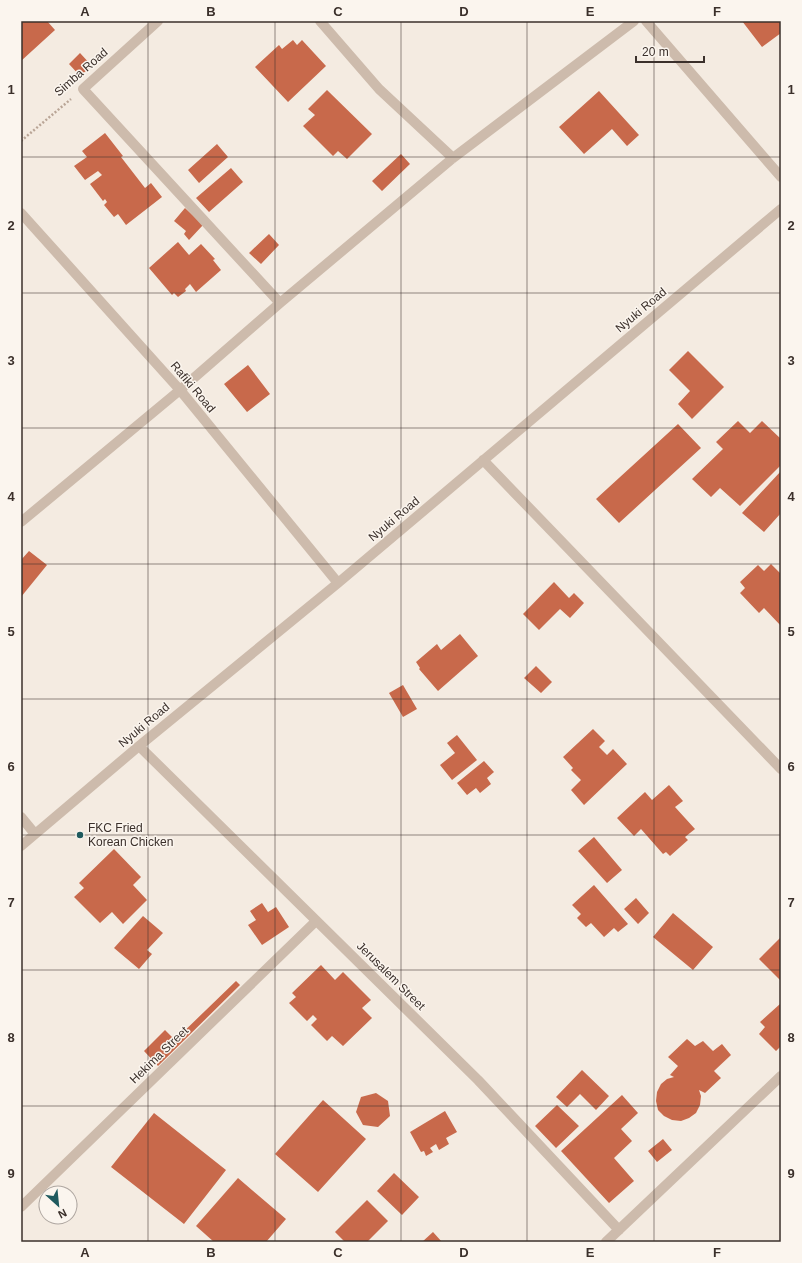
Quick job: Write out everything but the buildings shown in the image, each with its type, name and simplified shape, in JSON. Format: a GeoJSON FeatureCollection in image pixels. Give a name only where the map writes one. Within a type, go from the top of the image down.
{"type":"FeatureCollection","features":[{"type":"Feature","properties":{"kind":"street","name":"Simba Road"},"geometry":{"type":"LineString","coordinates":[[83,89],[158,21]]}},
{"type":"Feature","properties":{"kind":"street"},"geometry":{"type":"LineString","coordinates":[[320,21],[379,89],[453,158]]}},
{"type":"Feature","properties":{"kind":"street"},"geometry":{"type":"LineString","coordinates":[[21,522],[180,390],[280,303],[453,158],[634,21]]}},
{"type":"Feature","properties":{"kind":"street"},"geometry":{"type":"LineString","coordinates":[[646,21],[781,177]]}},
{"type":"Feature","properties":{"kind":"street"},"geometry":{"type":"LineString","coordinates":[[83,89],[280,303]]}},
{"type":"Feature","properties":{"kind":"street","name":"Nyuki Road"},"geometry":{"type":"LineString","coordinates":[[21,846],[139,746],[338,583],[781,210]]}},
{"type":"Feature","properties":{"kind":"street","name":"Rafiki Road"},"geometry":{"type":"LineString","coordinates":[[21,213],[180,390],[338,583]]}},
{"type":"Feature","properties":{"kind":"street"},"geometry":{"type":"LineString","coordinates":[[483,460],[781,769]]}},
{"type":"Feature","properties":{"kind":"street","name":"Jerusalem Street"},"geometry":{"type":"LineString","coordinates":[[139,746],[478,1080],[619,1230]]}},
{"type":"Feature","properties":{"kind":"street"},"geometry":{"type":"LineString","coordinates":[[21,817],[35,834]]}},
{"type":"Feature","properties":{"kind":"street","name":"Hekima Street"},"geometry":{"type":"LineString","coordinates":[[21,1207],[316,921]]}},
{"type":"Feature","properties":{"kind":"street"},"geometry":{"type":"LineString","coordinates":[[606,1242],[781,1076]]}},
{"type":"Feature","properties":{"kind":"path","name":"Simba Road"},"geometry":{"type":"LineString","coordinates":[[21,141],[83,89]]}},
{"type":"Feature","properties":{"kind":"place","name":"FKC Fried Korean Chicken"},"geometry":{"type":"Point","coordinates":[80,835]}}]}
